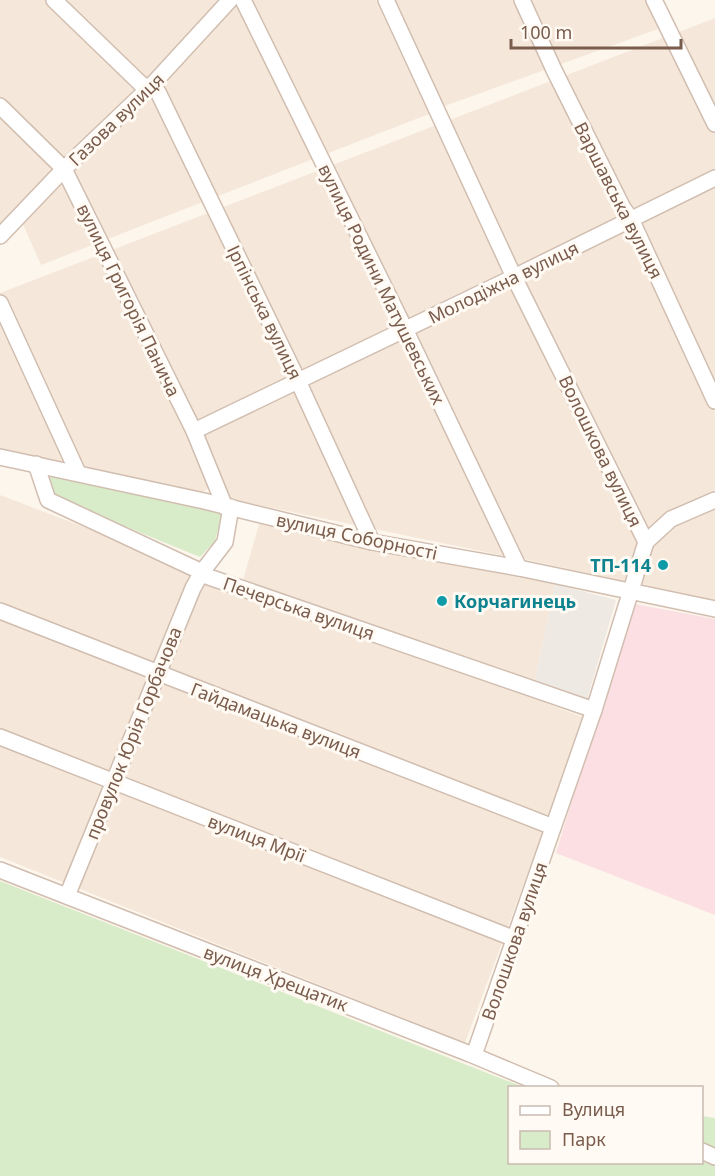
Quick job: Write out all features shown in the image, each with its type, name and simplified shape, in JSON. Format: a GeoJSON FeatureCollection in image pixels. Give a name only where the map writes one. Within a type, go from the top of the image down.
{"type":"FeatureCollection","features":[{"type":"Feature","properties":{"kind":"street","name":"Ірпінська вулиця"},"geometry":{"type":"LineString","coordinates":[[54,0],[141,84],[158,92],[298,381],[372,542]]}},
{"type":"Feature","properties":{"kind":"street","name":"Волошкова вулиця"},"geometry":{"type":"LineString","coordinates":[[386,0],[514,277],[646,542],[594,710],[474,1055]]}},
{"type":"Feature","properties":{"kind":"street","name":"Варшавська вулиця"},"geometry":{"type":"LineString","coordinates":[[522,0],[554,70],[623,208],[631,219],[715,401]]}},
{"type":"Feature","properties":{"kind":"street"},"geometry":{"type":"LineString","coordinates":[[654,0],[715,124]]}},
{"type":"Feature","properties":{"kind":"street","name":"Газова вулиця"},"geometry":{"type":"LineString","coordinates":[[0,236],[64,169],[150,87],[231,1]]}},
{"type":"Feature","properties":{"kind":"street","name":"вулиця Родини Матушевських"},"geometry":{"type":"LineString","coordinates":[[231,1],[405,329],[519,568]]}},
{"type":"Feature","properties":{"kind":"street","name":"вулиця Григорія Панича"},"geometry":{"type":"LineString","coordinates":[[0,106],[64,169],[194,431],[228,507]]}},
{"type":"Feature","properties":{"kind":"street","name":"Молодіжна вулиця"},"geometry":{"type":"LineString","coordinates":[[194,431],[715,178]]}},
{"type":"Feature","properties":{"kind":"street"},"geometry":{"type":"LineString","coordinates":[[0,303],[78,473]]}},
{"type":"Feature","properties":{"kind":"street","name":"вулиця Соборності"},"geometry":{"type":"LineString","coordinates":[[0,457],[228,507],[372,542],[519,568],[715,609]]}},
{"type":"Feature","properties":{"kind":"street","name":"Печерська вулиця"},"geometry":{"type":"LineString","coordinates":[[36,464],[48,500],[202,572],[206,576],[594,710]]}},
{"type":"Feature","properties":{"kind":"street"},"geometry":{"type":"LineString","coordinates":[[646,542],[671,519],[715,500]]}},
{"type":"Feature","properties":{"kind":"street","name":"провулок Юрія Горбачова"},"geometry":{"type":"LineString","coordinates":[[66,896],[157,674],[202,572],[225,542],[228,507]]}},
{"type":"Feature","properties":{"kind":"street","name":"Гайдамацька вулиця"},"geometry":{"type":"LineString","coordinates":[[0,611],[553,827]]}},
{"type":"Feature","properties":{"kind":"street","name":"вулиця Мрії"},"geometry":{"type":"LineString","coordinates":[[0,737],[515,939]]}},
{"type":"Feature","properties":{"kind":"street","name":"вулиця Хрещатик"},"geometry":{"type":"LineString","coordinates":[[0,870],[474,1055],[546,1086]]}},
{"type":"Feature","properties":{"kind":"shaded area"},"geometry":{"type":"Polygon","coordinates":[[[0,0],[226,0],[0,230],[0,0]]]}},
{"type":"Feature","properties":{"kind":"shaded area"},"geometry":{"type":"Polygon","coordinates":[[[242,0],[376,0],[429,114],[41,265],[22,222],[242,0]]]}},
{"type":"Feature","properties":{"kind":"shaded area"},"geometry":{"type":"Polygon","coordinates":[[[393,0],[645,0],[658,29],[442,107],[393,0]]]}},
{"type":"Feature","properties":{"kind":"shaded area"},"geometry":{"type":"Polygon","coordinates":[[[715,18],[715,170],[186,430],[211,486],[201,494],[0,451],[0,293],[715,18]]]}},
{"type":"Feature","properties":{"kind":"shaded area"},"geometry":{"type":"Polygon","coordinates":[[[715,182],[715,392],[635,220],[715,182]]]}},
{"type":"Feature","properties":{"kind":"shaded area"},"geometry":{"type":"Polygon","coordinates":[[[627,230],[715,413],[715,602],[520,558],[412,334],[627,230]]]}},
{"type":"Feature","properties":{"kind":"shaded area"},"geometry":{"type":"Polygon","coordinates":[[[401,339],[505,556],[229,499],[203,434],[401,339]]]}},
{"type":"Feature","properties":{"kind":"shaded area"},"geometry":{"type":"Polygon","coordinates":[[[0,495],[585,718],[465,1043],[0,857],[0,495]]]}},
{"type":"Feature","properties":{"kind":"shaded area"},"geometry":{"type":"Polygon","coordinates":[[[261,518],[555,584],[534,684],[242,583],[261,518]]]}},
{"type":"Feature","properties":{"kind":"shaded area"},"geometry":{"type":"Polygon","coordinates":[[[555,584],[616,600],[587,700],[534,684],[555,584]]]}},
{"type":"Feature","properties":{"kind":"shaded area"},"geometry":{"type":"Polygon","coordinates":[[[635,604],[715,619],[715,915],[556,853],[599,711],[635,604]]]}},
{"type":"Feature","properties":{"kind":"green space"},"geometry":{"type":"Polygon","coordinates":[[[45,476],[88,482],[222,514],[215,541],[200,557],[53,497],[45,476]]]}},
{"type":"Feature","properties":{"kind":"green space"},"geometry":{"type":"Polygon","coordinates":[[[0,881],[520,1086],[508,1086],[508,1164],[703,1164],[703,1156],[715,1161],[715,1176],[0,1176],[0,881]]]}},
{"type":"Feature","properties":{"kind":"green space"},"geometry":{"type":"Polygon","coordinates":[[[703,1116],[715,1118],[715,1149],[703,1143],[703,1116]]]}},
{"type":"Feature","properties":{"kind":"place","name":"ТП-114"},"geometry":{"type":"Point","coordinates":[663,565]}},
{"type":"Feature","properties":{"kind":"place","name":"Корчагинець"},"geometry":{"type":"Point","coordinates":[442,601]}}]}
